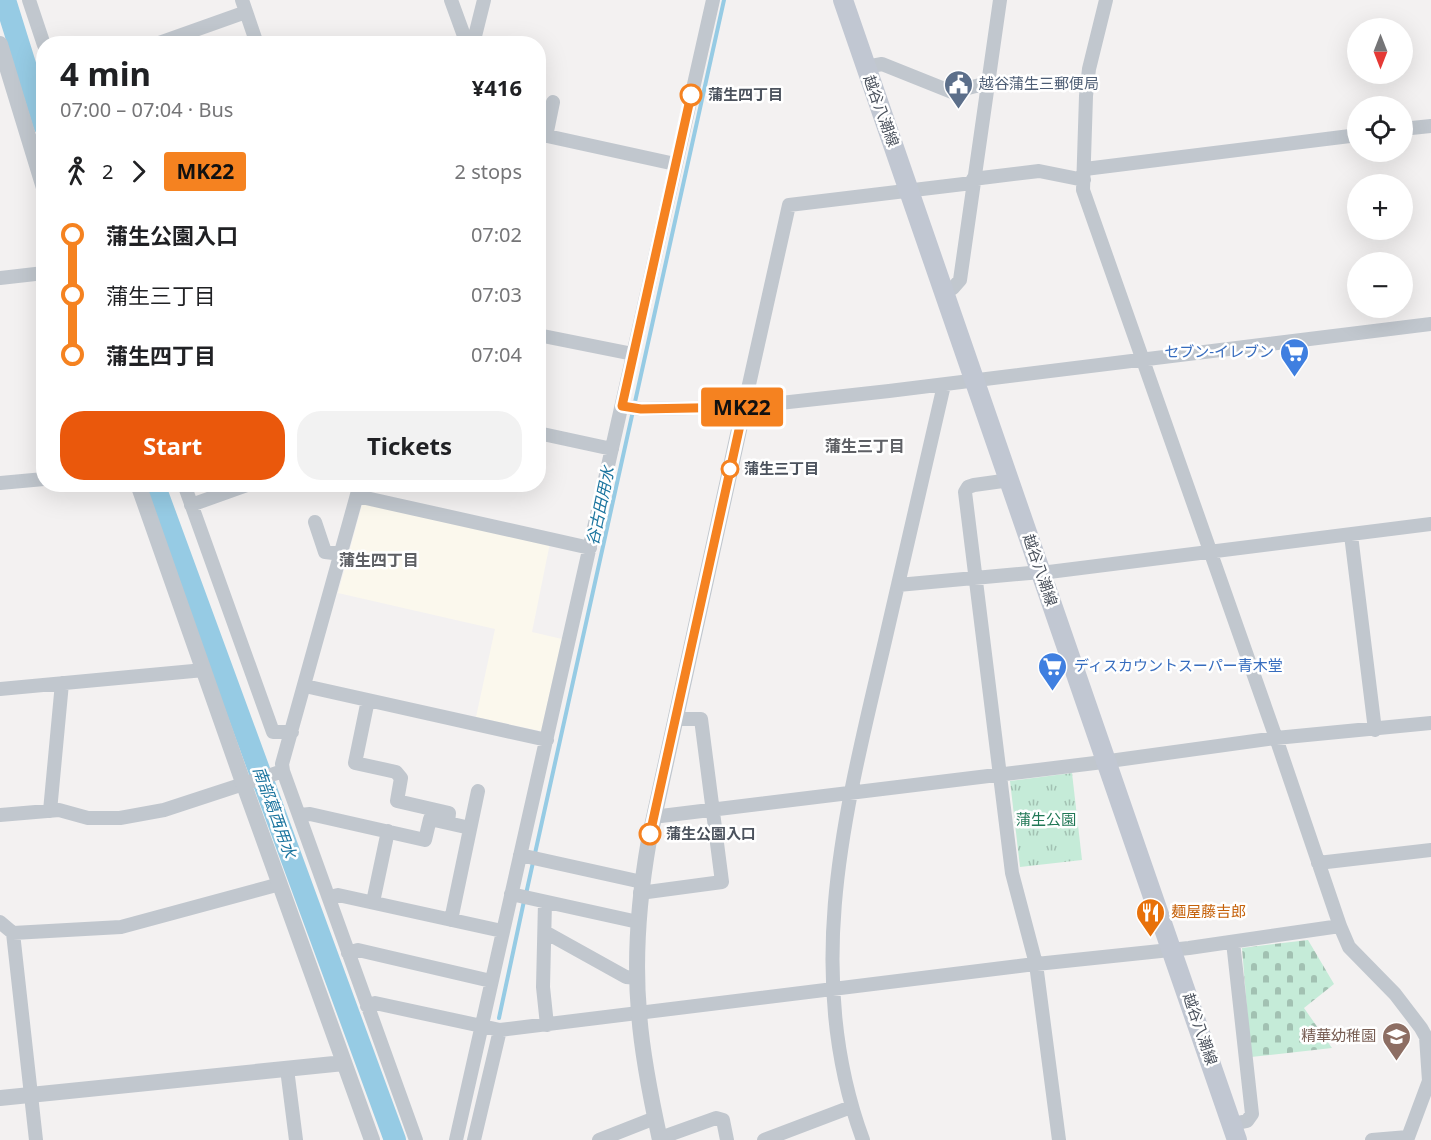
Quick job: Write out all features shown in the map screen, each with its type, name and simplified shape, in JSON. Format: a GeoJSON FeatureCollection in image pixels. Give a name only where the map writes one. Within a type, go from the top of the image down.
{"type":"FeatureCollection","features":[{"type":"Feature","properties":{"kind":"main road","name":"越谷八潮線"},"geometry":{"type":"LineString","coordinates":[[843,0],[1235,1132]]}},
{"type":"Feature","properties":{"kind":"street"},"geometry":{"type":"LineString","coordinates":[[29,0],[41,36]]}},
{"type":"Feature","properties":{"kind":"street"},"geometry":{"type":"LineString","coordinates":[[451,0],[463,36]]}},
{"type":"Feature","properties":{"kind":"street"},"geometry":{"type":"LineString","coordinates":[[475,36],[484,0]]}},
{"type":"Feature","properties":{"kind":"street"},"geometry":{"type":"LineString","coordinates":[[456,1140],[713,0]]}},
{"type":"Feature","properties":{"kind":"street"},"geometry":{"type":"LineString","coordinates":[[944,291],[952,288],[960,280],[1000,0]]}},
{"type":"Feature","properties":{"kind":"street"},"geometry":{"type":"LineString","coordinates":[[1106,0],[1089,69],[1083,190],[1340,926],[1349,946],[1426,1027],[1430,1081],[1408,1139],[1372,1140]]}},
{"type":"Feature","properties":{"kind":"street"},"geometry":{"type":"LineString","coordinates":[[175,36],[244,6],[255,36]]}},
{"type":"Feature","properties":{"kind":"street"},"geometry":{"type":"LineString","coordinates":[[0,44],[4,74],[36,165]]}},
{"type":"Feature","properties":{"kind":"street"},"geometry":{"type":"LineString","coordinates":[[866,67],[882,64],[952,92],[988,83]]}},
{"type":"Feature","properties":{"kind":"street"},"geometry":{"type":"LineString","coordinates":[[546,123],[553,102]]}},
{"type":"Feature","properties":{"kind":"street"},"geometry":{"type":"LineString","coordinates":[[1413,128],[1431,126]]}},
{"type":"Feature","properties":{"kind":"street"},"geometry":{"type":"LineString","coordinates":[[546,136],[675,164]]}},
{"type":"Feature","properties":{"kind":"street"},"geometry":{"type":"LineString","coordinates":[[727,1140],[723,1120],[716,1118],[660,1139],[639,1015],[638,922],[641,888],[675,719],[789,205],[910,191],[1039,171],[1084,174],[1347,137]]}},
{"type":"Feature","properties":{"kind":"street"},"geometry":{"type":"LineString","coordinates":[[0,278],[36,274]]}},
{"type":"Feature","properties":{"kind":"street"},"geometry":{"type":"LineString","coordinates":[[622,406],[641,409],[744,407],[944,385],[1431,324]]}},
{"type":"Feature","properties":{"kind":"street"},"geometry":{"type":"LineString","coordinates":[[546,337],[633,354]]}},
{"type":"Feature","properties":{"kind":"street"},"geometry":{"type":"LineString","coordinates":[[863,1140],[851,1107],[836,1031],[831,990],[835,891],[850,792],[944,385]]}},
{"type":"Feature","properties":{"kind":"street"},"geometry":{"type":"LineString","coordinates":[[546,435],[612,449]]}},
{"type":"Feature","properties":{"kind":"street"},"geometry":{"type":"LineString","coordinates":[[0,483],[36,480]]}},
{"type":"Feature","properties":{"kind":"street"},"geometry":{"type":"LineString","coordinates":[[1010,480],[974,485],[968,487],[965,492],[1012,873],[1036,964],[1059,1140]]}},
{"type":"Feature","properties":{"kind":"street"},"geometry":{"type":"LineString","coordinates":[[141,492],[247,784],[280,884],[372,1140]]}},
{"type":"Feature","properties":{"kind":"street"},"geometry":{"type":"LineString","coordinates":[[187,492],[273,732],[292,732]]}},
{"type":"Feature","properties":{"kind":"street"},"geometry":{"type":"LineString","coordinates":[[191,505],[228,492]]}},
{"type":"Feature","properties":{"kind":"street"},"geometry":{"type":"LineString","coordinates":[[358,492],[281,772],[300,815],[416,1140]]}},
{"type":"Feature","properties":{"kind":"street"},"geometry":{"type":"LineString","coordinates":[[365,492],[425,512],[590,548]]}},
{"type":"Feature","properties":{"kind":"street"},"geometry":{"type":"LineString","coordinates":[[315,522],[325,552],[342,554]]}},
{"type":"Feature","properties":{"kind":"street"},"geometry":{"type":"LineString","coordinates":[[898,585],[1041,572],[1431,524]]}},
{"type":"Feature","properties":{"kind":"street"},"geometry":{"type":"LineString","coordinates":[[1351,535],[1375,730]]}},
{"type":"Feature","properties":{"kind":"street"},"geometry":{"type":"LineString","coordinates":[[0,689],[204,670]]}},
{"type":"Feature","properties":{"kind":"street"},"geometry":{"type":"LineString","coordinates":[[50,811],[62,683]]}},
{"type":"Feature","properties":{"kind":"street"},"geometry":{"type":"LineString","coordinates":[[305,686],[547,740]]}},
{"type":"Feature","properties":{"kind":"street"},"geometry":{"type":"LineString","coordinates":[[368,700],[355,763],[396,772],[401,778],[397,801],[449,813],[448,823]]}},
{"type":"Feature","properties":{"kind":"street"},"geometry":{"type":"LineString","coordinates":[[520,855],[641,888],[722,882],[701,719],[675,719]]}},
{"type":"Feature","properties":{"kind":"street"},"geometry":{"type":"LineString","coordinates":[[655,815],[1107,762],[1276,738],[1431,723]]}},
{"type":"Feature","properties":{"kind":"street"},"geometry":{"type":"LineString","coordinates":[[0,815],[59,810],[88,818],[120,818],[164,810],[281,772]]}},
{"type":"Feature","properties":{"kind":"street"},"geometry":{"type":"LineString","coordinates":[[451,920],[478,791]]}},
{"type":"Feature","properties":{"kind":"street"},"geometry":{"type":"LineString","coordinates":[[300,815],[310,814],[425,840],[430,819],[470,828]]}},
{"type":"Feature","properties":{"kind":"street"},"geometry":{"type":"LineString","coordinates":[[373,902],[388,831]]}},
{"type":"Feature","properties":{"kind":"street"},"geometry":{"type":"LineString","coordinates":[[1318,863],[1431,850]]}},
{"type":"Feature","properties":{"kind":"street"},"geometry":{"type":"LineString","coordinates":[[13,933],[121,927],[280,884]]}},
{"type":"Feature","properties":{"kind":"street"},"geometry":{"type":"LineString","coordinates":[[511,894],[638,922]]}},
{"type":"Feature","properties":{"kind":"street"},"geometry":{"type":"LineString","coordinates":[[328,897],[338,895],[502,931]]}},
{"type":"Feature","properties":{"kind":"street"},"geometry":{"type":"LineString","coordinates":[[545,902],[543,987],[547,1025]]}},
{"type":"Feature","properties":{"kind":"street"},"geometry":{"type":"LineString","coordinates":[[0,922],[13,933],[36,1140]]}},
{"type":"Feature","properties":{"kind":"street"},"geometry":{"type":"LineString","coordinates":[[367,1006],[375,1003],[481,1028],[500,1030],[1233,942],[1340,926]]}},
{"type":"Feature","properties":{"kind":"street"},"geometry":{"type":"LineString","coordinates":[[545,932],[626,977],[638,978]]}},
{"type":"Feature","properties":{"kind":"street"},"geometry":{"type":"LineString","coordinates":[[1233,942],[1252,1114],[1235,1132]]}},
{"type":"Feature","properties":{"kind":"street"},"geometry":{"type":"LineString","coordinates":[[348,953],[358,951],[491,981]]}},
{"type":"Feature","properties":{"kind":"street"},"geometry":{"type":"LineString","coordinates":[[474,1140],[500,1030]]}},
{"type":"Feature","properties":{"kind":"street"},"geometry":{"type":"LineString","coordinates":[[0,1098],[344,1063]]}},
{"type":"Feature","properties":{"kind":"street"},"geometry":{"type":"LineString","coordinates":[[287,1069],[296,1140]]}},
{"type":"Feature","properties":{"kind":"street"},"geometry":{"type":"LineString","coordinates":[[764,1140],[851,1107]]}},
{"type":"Feature","properties":{"kind":"street"},"geometry":{"type":"LineString","coordinates":[[599,1140],[655,1118]]}},
{"type":"Feature","properties":{"kind":"shaded area"},"geometry":{"type":"Polygon","coordinates":[[[371,501],[550,543],[532,632],[562,639],[541,731],[476,717],[495,629],[338,593],[362,505],[371,501]]]}},
{"type":"Feature","properties":{"kind":"green space","name":"蒲生公園"},"geometry":{"type":"Polygon","coordinates":[[[1072,773],[1082,860],[1020,867],[1010,781],[1072,773]]]}},
{"type":"Feature","properties":{"kind":"green space"},"geometry":{"type":"Polygon","coordinates":[[[1308,940],[1334,984],[1304,1008],[1332,1048],[1251,1057],[1242,948],[1308,940]]]}},
{"type":"Feature","properties":{"kind":"waterway","name":"南部葛西用水"},"geometry":{"type":"LineString","coordinates":[[5,0],[36,99]]}},
{"type":"Feature","properties":{"kind":"waterway","name":"谷古田用水"},"geometry":{"type":"LineString","coordinates":[[526,894],[724,0]]}},
{"type":"Feature","properties":{"kind":"waterway","name":"南部葛西用水"},"geometry":{"type":"LineString","coordinates":[[157,492],[395,1140]]}},
{"type":"Feature","properties":{"kind":"waterway","name":"谷古田用水"},"geometry":{"type":"LineString","coordinates":[[499,1018],[524,901]]}},
{"type":"Feature","properties":{"kind":"bus line","name":"MK22"},"geometry":{"type":"LineString","coordinates":[[650,834],[744,407],[641,409],[622,406],[691,95]]}},
{"type":"Feature","properties":{"kind":"place","name":"蒲生四丁目"},"geometry":{"type":"Point","coordinates":[691,95]}},
{"type":"Feature","properties":{"kind":"place","name":"越谷蒲生三郵便局"},"geometry":{"type":"Point","coordinates":[958,110]}},
{"type":"Feature","properties":{"kind":"place","name":"セブン-イレブン"},"geometry":{"type":"Point","coordinates":[1295,378]}},
{"type":"Feature","properties":{"kind":"place","name":"蒲生三丁目"},"geometry":{"type":"Point","coordinates":[730,469]}},
{"type":"Feature","properties":{"kind":"place","name":"ディスカウントスーパー青木堂"},"geometry":{"type":"Point","coordinates":[1053,692]}},
{"type":"Feature","properties":{"kind":"place","name":"蒲生公園入口"},"geometry":{"type":"Point","coordinates":[650,834]}},
{"type":"Feature","properties":{"kind":"place","name":"麺屋藤吉郎"},"geometry":{"type":"Point","coordinates":[1150,938]}},
{"type":"Feature","properties":{"kind":"place","name":"精華幼稚園"},"geometry":{"type":"Point","coordinates":[1397,1062]}},
{"type":"Feature","properties":{"kind":"district","name":"蒲生三丁目"},"geometry":{"type":"Point","coordinates":[865,446]}},
{"type":"Feature","properties":{"kind":"district","name":"蒲生四丁目"},"geometry":{"type":"Point","coordinates":[379,560]}}]}
